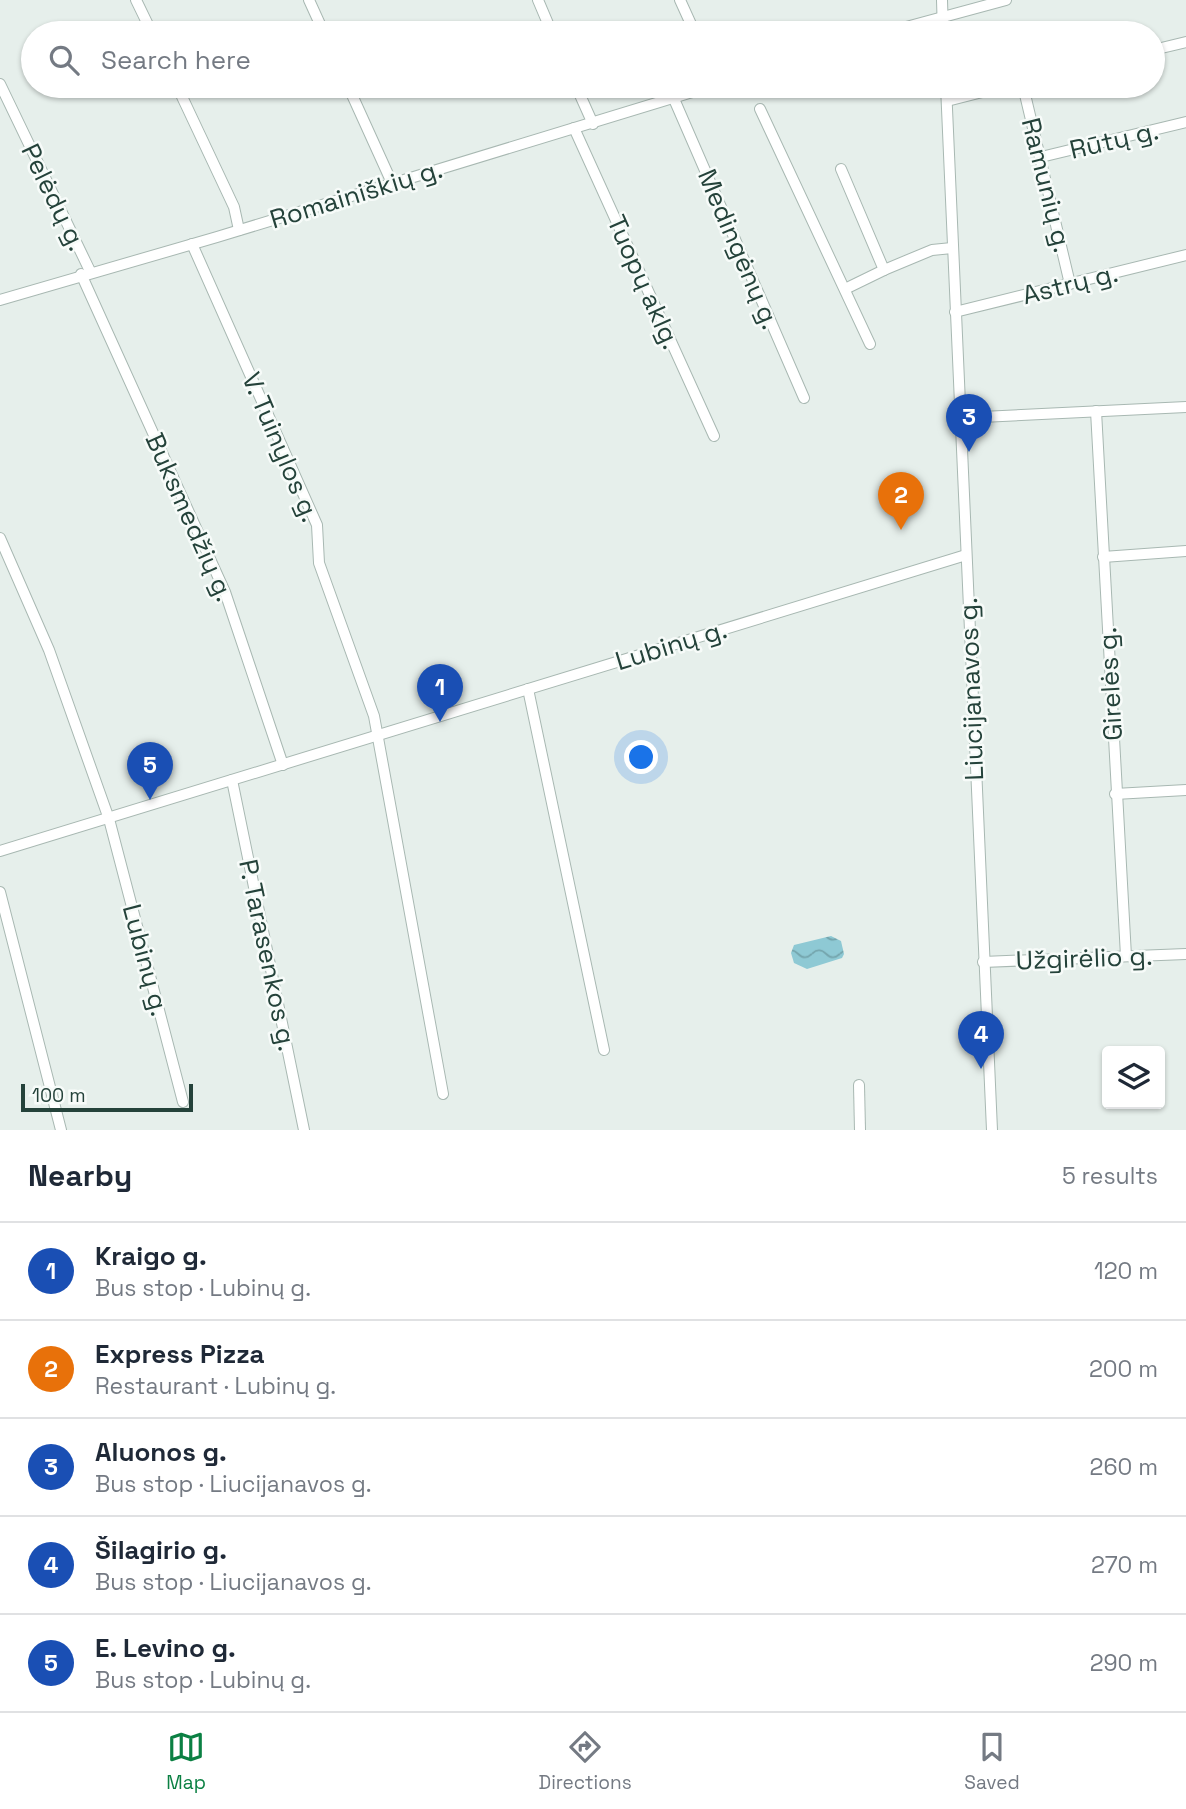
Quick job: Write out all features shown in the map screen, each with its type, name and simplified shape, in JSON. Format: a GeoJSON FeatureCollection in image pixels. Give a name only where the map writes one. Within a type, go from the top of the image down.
{"type":"FeatureCollection","features":[{"type":"Feature","properties":{"kind":"street"},"geometry":{"type":"LineString","coordinates":[[136,0],[146,21]]}},
{"type":"Feature","properties":{"kind":"street"},"geometry":{"type":"LineString","coordinates":[[309,0],[319,21]]}},
{"type":"Feature","properties":{"kind":"street"},"geometry":{"type":"LineString","coordinates":[[538,0],[547,21]]}},
{"type":"Feature","properties":{"kind":"street"},"geometry":{"type":"LineString","coordinates":[[680,0],[690,21]]}},
{"type":"Feature","properties":{"kind":"street"},"geometry":{"type":"LineString","coordinates":[[942,0],[943,21]]}},
{"type":"Feature","properties":{"kind":"street"},"geometry":{"type":"LineString","coordinates":[[926,21],[1006,0]]}},
{"type":"Feature","properties":{"kind":"street"},"geometry":{"type":"LineString","coordinates":[[1165,47],[1186,42]]}},
{"type":"Feature","properties":{"kind":"street","name":"Pelėdų g."},"geometry":{"type":"LineString","coordinates":[[0,84],[86,273]]}},
{"type":"Feature","properties":{"kind":"street"},"geometry":{"type":"LineString","coordinates":[[183,98],[234,207],[239,230]]}},
{"type":"Feature","properties":{"kind":"street"},"geometry":{"type":"LineString","coordinates":[[353,98],[392,183]]}},
{"type":"Feature","properties":{"kind":"street"},"geometry":{"type":"LineString","coordinates":[[581,98],[593,124]]}},
{"type":"Feature","properties":{"kind":"street","name":"Romainiškių g."},"geometry":{"type":"LineString","coordinates":[[0,300],[677,98]]}},
{"type":"Feature","properties":{"kind":"street","name":"Liucijanavos g."},"geometry":{"type":"LineString","coordinates":[[947,98],[992,1130]]}},
{"type":"Feature","properties":{"kind":"street"},"geometry":{"type":"LineString","coordinates":[[947,101],[959,98]]}},
{"type":"Feature","properties":{"kind":"street","name":"Ramunių g."},"geometry":{"type":"LineString","coordinates":[[1026,98],[1070,284]]}},
{"type":"Feature","properties":{"kind":"street","name":"Medingėnų g."},"geometry":{"type":"LineString","coordinates":[[674,99],[804,398]]}},
{"type":"Feature","properties":{"kind":"street"},"geometry":{"type":"LineString","coordinates":[[761,109],[870,344]]}},
{"type":"Feature","properties":{"kind":"street","name":"Rūtų g."},"geometry":{"type":"LineString","coordinates":[[1041,157],[1186,122]]}},
{"type":"Feature","properties":{"kind":"street","name":"Tuopų aklg."},"geometry":{"type":"LineString","coordinates":[[574,128],[714,436]]}},
{"type":"Feature","properties":{"kind":"street"},"geometry":{"type":"LineString","coordinates":[[841,169],[884,270]]}},
{"type":"Feature","properties":{"kind":"street","name":"V. Tuinylos g."},"geometry":{"type":"LineString","coordinates":[[192,244],[317,525],[319,563],[374,716],[376,736]]}},
{"type":"Feature","properties":{"kind":"street"},"geometry":{"type":"LineString","coordinates":[[845,289],[932,250],[952,248]]}},
{"type":"Feature","properties":{"kind":"street","name":"Astrų g."},"geometry":{"type":"LineString","coordinates":[[955,312],[1186,255]]}},
{"type":"Feature","properties":{"kind":"street","name":"Buksmedžių g."},"geometry":{"type":"LineString","coordinates":[[86,273],[225,592],[283,765]]}},
{"type":"Feature","properties":{"kind":"street"},"geometry":{"type":"LineString","coordinates":[[961,418],[1186,407]]}},
{"type":"Feature","properties":{"kind":"street","name":"Girelės g."},"geometry":{"type":"LineString","coordinates":[[1096,411],[1126,956]]}},
{"type":"Feature","properties":{"kind":"street"},"geometry":{"type":"LineString","coordinates":[[0,538],[49,650],[109,819]]}},
{"type":"Feature","properties":{"kind":"street"},"geometry":{"type":"LineString","coordinates":[[1103,557],[1186,551]]}},
{"type":"Feature","properties":{"kind":"street","name":"Lubinų g."},"geometry":{"type":"LineString","coordinates":[[0,851],[966,555]]}},
{"type":"Feature","properties":{"kind":"street"},"geometry":{"type":"LineString","coordinates":[[528,689],[604,1050]]}},
{"type":"Feature","properties":{"kind":"street"},"geometry":{"type":"LineString","coordinates":[[376,736],[443,1094]]}},
{"type":"Feature","properties":{"kind":"street","name":"P. Tarasenkos g."},"geometry":{"type":"LineString","coordinates":[[232,780],[304,1130]]}},
{"type":"Feature","properties":{"kind":"street"},"geometry":{"type":"LineString","coordinates":[[1115,794],[1186,790]]}},
{"type":"Feature","properties":{"kind":"street","name":"Lubinų g."},"geometry":{"type":"LineString","coordinates":[[109,819],[183,1101]]}},
{"type":"Feature","properties":{"kind":"street"},"geometry":{"type":"LineString","coordinates":[[0,892],[61,1130]]}},
{"type":"Feature","properties":{"kind":"street","name":"Užgirėlio g."},"geometry":{"type":"LineString","coordinates":[[983,962],[1186,954]]}},
{"type":"Feature","properties":{"kind":"street"},"geometry":{"type":"LineString","coordinates":[[859,1085],[860,1130]]}},
{"type":"Feature","properties":{"kind":"water"},"geometry":{"type":"Polygon","coordinates":[[[831,936],[841,941],[844,954],[842,958],[807,969],[794,963],[791,953],[794,945],[831,936]]]}},
{"type":"Feature","properties":{"kind":"place","name":"Aluonos g."},"geometry":{"type":"Point","coordinates":[969,452]}},
{"type":"Feature","properties":{"kind":"place","name":"Express Pizza"},"geometry":{"type":"Point","coordinates":[901,530]}},
{"type":"Feature","properties":{"kind":"place","name":"Kraigo g."},"geometry":{"type":"Point","coordinates":[440,722]}},
{"type":"Feature","properties":{"kind":"place","name":"E. Levino g."},"geometry":{"type":"Point","coordinates":[150,800]}},
{"type":"Feature","properties":{"kind":"place","name":"Šilagirio g."},"geometry":{"type":"Point","coordinates":[981,1069]}}]}
